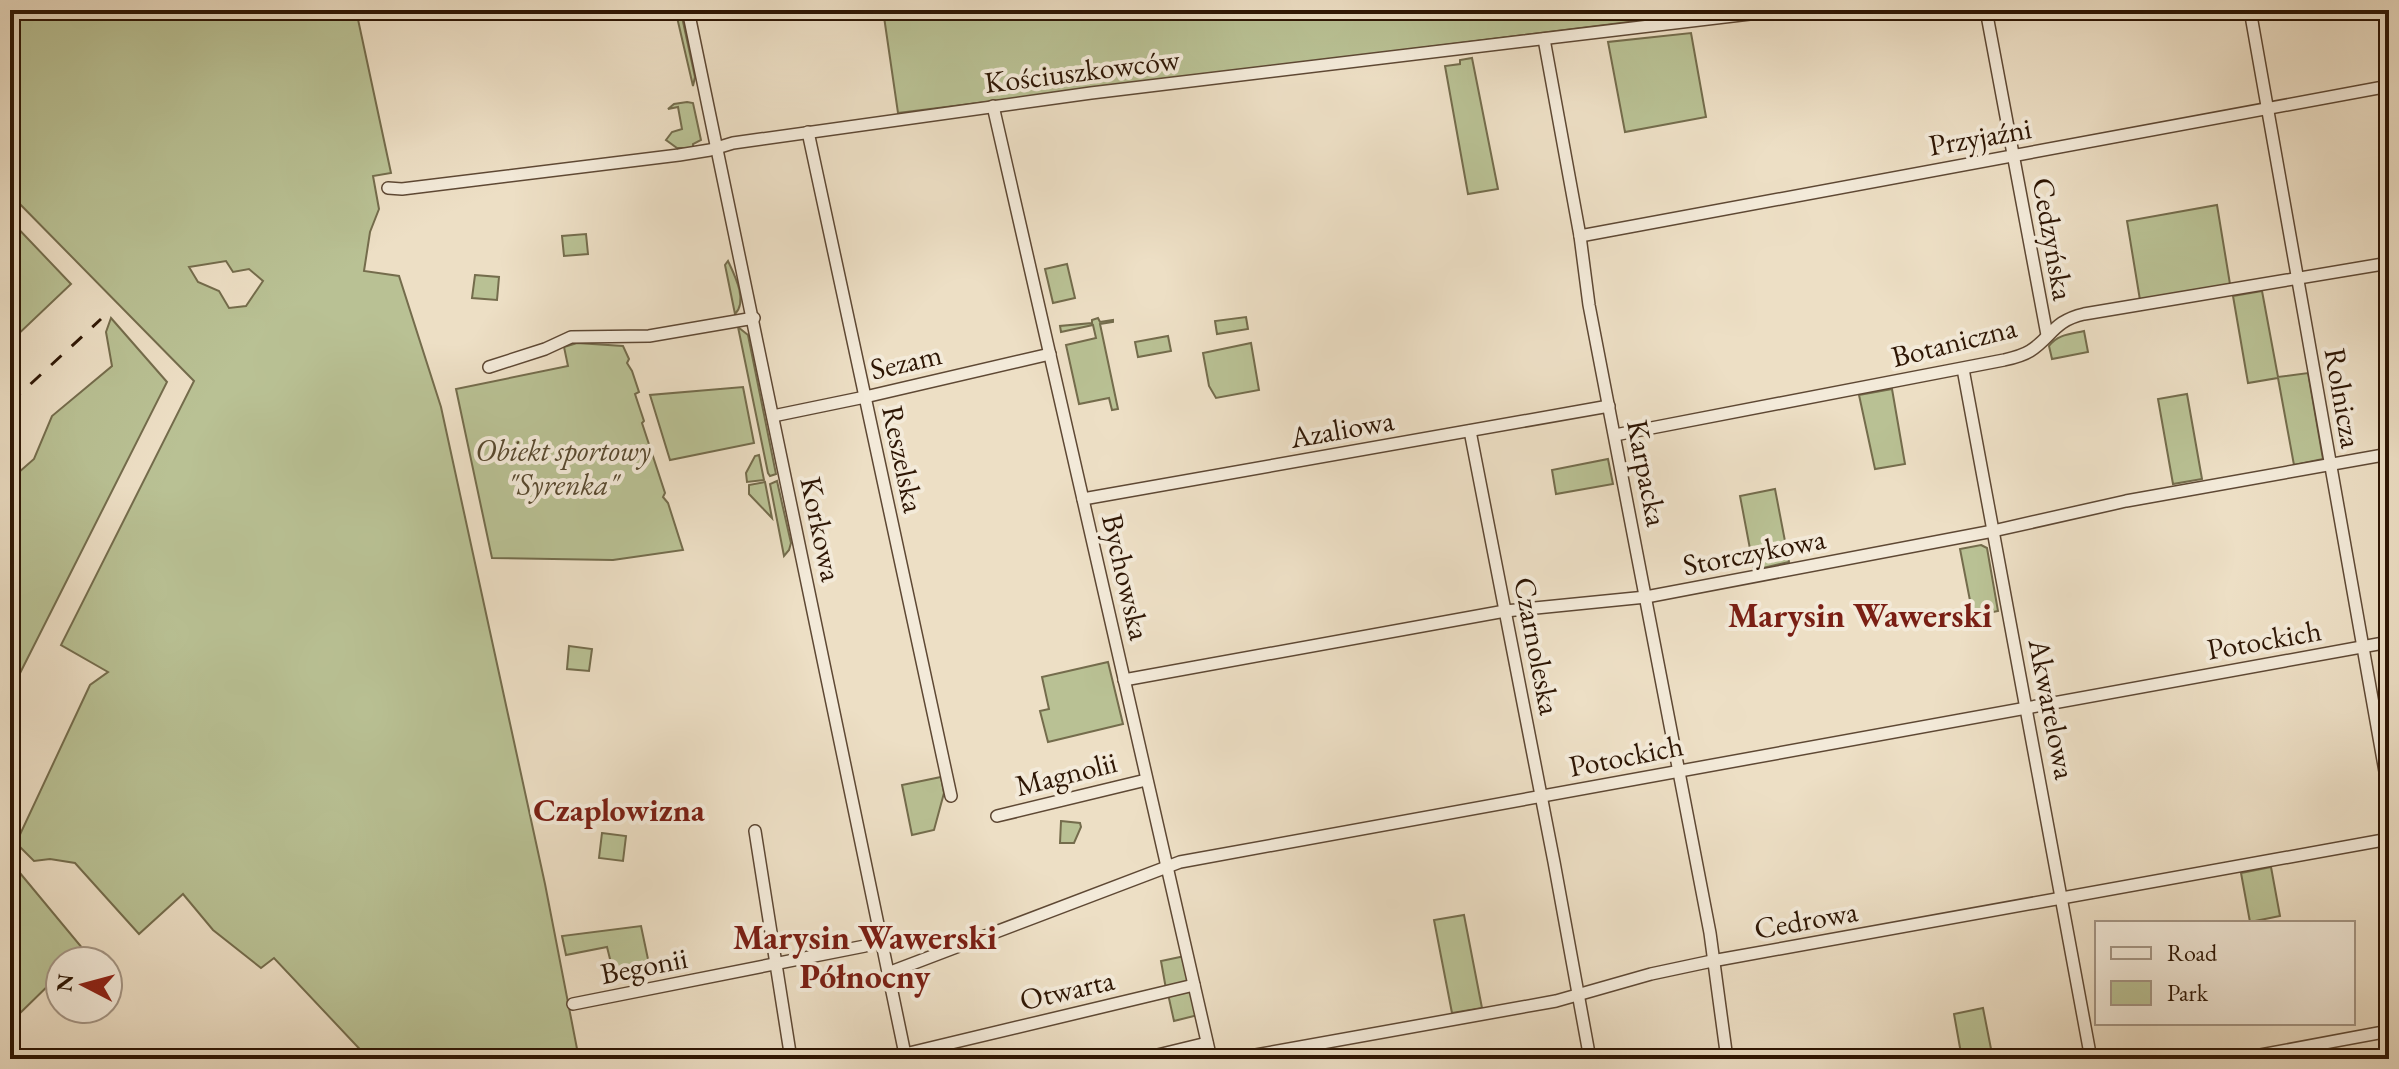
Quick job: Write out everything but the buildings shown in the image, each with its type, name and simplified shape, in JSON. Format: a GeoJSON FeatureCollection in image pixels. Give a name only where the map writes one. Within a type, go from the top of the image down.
{"type":"FeatureCollection","features":[{"type":"Feature","properties":{"kind":"street","name":"Korkowa"},"geometry":{"type":"LineString","coordinates":[[688,10],[905,1056]]}},
{"type":"Feature","properties":{"kind":"street","name":"Kościuszkowców"},"geometry":{"type":"LineString","coordinates":[[388,188],[402,189],[679,155],[718,146],[993,106],[1783,10]]}},
{"type":"Feature","properties":{"kind":"street","name":"Cedzyńska"},"geometry":{"type":"LineString","coordinates":[[1986,10],[2047,335]]}},
{"type":"Feature","properties":{"kind":"street","name":"Rolnicza"},"geometry":{"type":"LineString","coordinates":[[2250,10],[2389,794]]}},
{"type":"Feature","properties":{"kind":"street","name":"Karpacka"},"geometry":{"type":"LineString","coordinates":[[1544,39],[1580,236],[1589,305],[1710,933],[1727,1059]]}},
{"type":"Feature","properties":{"kind":"street","name":"Przyjaźni"},"geometry":{"type":"LineString","coordinates":[[1580,236],[2389,86]]}},
{"type":"Feature","properties":{"kind":"street","name":"Bychowska"},"geometry":{"type":"LineString","coordinates":[[993,106],[1211,1059]]}},
{"type":"Feature","properties":{"kind":"street","name":"Reszelska"},"geometry":{"type":"LineString","coordinates":[[808,132],[951,796]]}},
{"type":"Feature","properties":{"kind":"street","name":"Botaniczna"},"geometry":{"type":"LineString","coordinates":[[1615,435],[2004,360],[2027,353],[2071,317],[2084,314],[2389,263]]}},
{"type":"Feature","properties":{"kind":"street"},"geometry":{"type":"LineString","coordinates":[[489,367],[571,337],[649,336],[754,318]]}},
{"type":"Feature","properties":{"kind":"street","name":"Sezam"},"geometry":{"type":"LineString","coordinates":[[773,416],[1050,354]]}},
{"type":"Feature","properties":{"kind":"street","name":"Akwarelowa"},"geometry":{"type":"LineString","coordinates":[[1963,369],[2091,1059]]}},
{"type":"Feature","properties":{"kind":"street","name":"Azaliowa"},"geometry":{"type":"LineString","coordinates":[[1083,499],[1609,406]]}},
{"type":"Feature","properties":{"kind":"street","name":"Czarnoleska"},"geometry":{"type":"LineString","coordinates":[[1470,431],[1590,1059]]}},
{"type":"Feature","properties":{"kind":"street","name":"Storczykowa"},"geometry":{"type":"LineString","coordinates":[[1124,680],[1505,611],[1646,597],[1993,531],[2126,501],[2389,454]]}},
{"type":"Feature","properties":{"kind":"street","name":"Potockich"},"geometry":{"type":"LineString","coordinates":[[888,973],[1166,866],[2389,642]]}},
{"type":"Feature","properties":{"kind":"street","name":"Magnolii"},"geometry":{"type":"LineString","coordinates":[[997,816],[1146,780]]}},
{"type":"Feature","properties":{"kind":"street"},"geometry":{"type":"LineString","coordinates":[[755,831],[791,1059]]}},
{"type":"Feature","properties":{"kind":"street","name":"Cedrowa"},"geometry":{"type":"LineString","coordinates":[[1233,1059],[1579,996],[1651,974],[1712,961],[2389,839]]}},
{"type":"Feature","properties":{"kind":"street","name":"Begonii"},"geometry":{"type":"LineString","coordinates":[[573,1004],[865,946]]}},
{"type":"Feature","properties":{"kind":"street","name":"Otwarta"},"geometry":{"type":"LineString","coordinates":[[905,1056],[1194,985]]}},
{"type":"Feature","properties":{"kind":"street"},"geometry":{"type":"LineString","coordinates":[[2239,1059],[2389,1031]]}},
{"type":"Feature","properties":{"kind":"street"},"geometry":{"type":"LineString","coordinates":[[1141,1059],[1207,1043]]}},
{"type":"Feature","properties":{"kind":"green space"},"geometry":{"type":"Polygon","coordinates":[[[10,10],[356,10],[391,173],[373,176],[379,209],[370,232],[364,271],[399,276],[441,407],[545,884],[579,1059],[369,1059],[274,958],[261,968],[213,930],[183,894],[139,934],[75,863],[50,859],[34,861],[16,843],[90,685],[108,672],[61,645],[194,381],[10,194],[10,10]],[[226,261],[189,267],[198,282],[219,291],[229,308],[246,306],[263,281],[249,269],[233,272],[226,261]]]}},
{"type":"Feature","properties":{"kind":"green space"},"geometry":{"type":"Polygon","coordinates":[[[883,10],[1726,10],[898,113],[883,10]]]}},
{"type":"Feature","properties":{"kind":"green space"},"geometry":{"type":"Polygon","coordinates":[[[676,13],[682,17],[695,77],[693,86],[676,13]]]}},
{"type":"Feature","properties":{"kind":"green space"},"geometry":{"type":"Polygon","coordinates":[[[1691,33],[1706,117],[1625,132],[1608,42],[1691,33]]]}},
{"type":"Feature","properties":{"kind":"green space"},"geometry":{"type":"Polygon","coordinates":[[[1472,58],[1498,189],[1468,194],[1445,66],[1472,58]]]}},
{"type":"Feature","properties":{"kind":"green space"},"geometry":{"type":"Polygon","coordinates":[[[693,103],[701,140],[693,144],[693,148],[677,148],[666,140],[672,132],[682,129],[678,107],[668,109],[674,104],[693,103]]]}},
{"type":"Feature","properties":{"kind":"green space"},"geometry":{"type":"Polygon","coordinates":[[[2217,205],[2230,284],[2140,300],[2127,221],[2217,205]]]}},
{"type":"Feature","properties":{"kind":"green space"},"geometry":{"type":"Polygon","coordinates":[[[10,220],[71,284],[10,342],[10,220]]]}},
{"type":"Feature","properties":{"kind":"green space"},"geometry":{"type":"Polygon","coordinates":[[[586,234],[588,254],[564,256],[562,236],[586,234]]]}},
{"type":"Feature","properties":{"kind":"green space"},"geometry":{"type":"Polygon","coordinates":[[[728,261],[740,295],[739,309],[735,314],[725,265],[728,261]]]}},
{"type":"Feature","properties":{"kind":"green space"},"geometry":{"type":"Polygon","coordinates":[[[1067,264],[1075,298],[1053,303],[1045,269],[1067,264]]]}},
{"type":"Feature","properties":{"kind":"green space"},"geometry":{"type":"Polygon","coordinates":[[[475,275],[499,277],[497,300],[472,298],[475,275]]]}},
{"type":"Feature","properties":{"kind":"green space"},"geometry":{"type":"Polygon","coordinates":[[[2262,291],[2278,377],[2308,373],[2323,459],[2294,465],[2278,378],[2248,383],[2233,296],[2262,291]]]}},
{"type":"Feature","properties":{"kind":"green space"},"geometry":{"type":"Polygon","coordinates":[[[1246,317],[1248,329],[1217,334],[1215,321],[1246,317]]]}},
{"type":"Feature","properties":{"kind":"green space"},"geometry":{"type":"Polygon","coordinates":[[[111,318],[167,382],[10,693],[10,480],[34,459],[52,416],[112,366],[106,332],[111,318]]]}},
{"type":"Feature","properties":{"kind":"green space"},"geometry":{"type":"Polygon","coordinates":[[[1098,318],[1100,322],[1113,320],[1100,324],[1118,409],[1112,410],[1109,398],[1079,404],[1066,345],[1096,338],[1093,325],[1061,332],[1060,326],[1092,323],[1098,318]]]}},
{"type":"Feature","properties":{"kind":"green space"},"geometry":{"type":"Polygon","coordinates":[[[738,327],[748,335],[776,474],[770,476],[768,473],[738,327]]]}},
{"type":"Feature","properties":{"kind":"green space"},"geometry":{"type":"Polygon","coordinates":[[[2084,331],[2088,352],[2052,359],[2049,346],[2056,339],[2084,331]]]}},
{"type":"Feature","properties":{"kind":"green space"},"geometry":{"type":"Polygon","coordinates":[[[1168,336],[1171,351],[1138,357],[1135,342],[1168,336]]]}},
{"type":"Feature","properties":{"kind":"green space","name":"Obiekt sportowy \"Syrenka\""},"geometry":{"type":"Polygon","coordinates":[[[577,343],[623,346],[639,392],[635,394],[665,493],[663,497],[668,503],[683,550],[613,560],[492,558],[456,389],[568,366],[564,347],[577,343]]]}},
{"type":"Feature","properties":{"kind":"green space"},"geometry":{"type":"Polygon","coordinates":[[[1251,343],[1259,390],[1216,398],[1209,386],[1203,353],[1251,343]]]}},
{"type":"Feature","properties":{"kind":"green space"},"geometry":{"type":"Polygon","coordinates":[[[743,387],[754,443],[670,460],[650,395],[743,387]]]}},
{"type":"Feature","properties":{"kind":"green space"},"geometry":{"type":"Polygon","coordinates":[[[1892,389],[1905,464],[1875,469],[1859,395],[1892,389]]]}},
{"type":"Feature","properties":{"kind":"green space"},"geometry":{"type":"Polygon","coordinates":[[[2187,394],[2202,479],[2173,484],[2158,399],[2187,394]]]}},
{"type":"Feature","properties":{"kind":"green space"},"geometry":{"type":"Polygon","coordinates":[[[759,455],[764,480],[747,482],[746,473],[755,456],[759,455]]]}},
{"type":"Feature","properties":{"kind":"green space"},"geometry":{"type":"Polygon","coordinates":[[[1608,459],[1613,484],[1556,494],[1552,470],[1608,459]]]}},
{"type":"Feature","properties":{"kind":"green space"},"geometry":{"type":"Polygon","coordinates":[[[777,481],[791,543],[784,556],[770,484],[777,481]]]}},
{"type":"Feature","properties":{"kind":"green space"},"geometry":{"type":"Polygon","coordinates":[[[765,482],[772,518],[749,494],[749,485],[765,482]]]}},
{"type":"Feature","properties":{"kind":"green space"},"geometry":{"type":"Polygon","coordinates":[[[1775,489],[1789,562],[1754,570],[1740,496],[1775,489]]]}},
{"type":"Feature","properties":{"kind":"green space"},"geometry":{"type":"Polygon","coordinates":[[[1981,545],[1987,548],[1998,611],[1973,616],[1960,549],[1981,545]]]}},
{"type":"Feature","properties":{"kind":"green space"},"geometry":{"type":"Polygon","coordinates":[[[569,646],[592,649],[589,671],[567,669],[569,646]]]}},
{"type":"Feature","properties":{"kind":"green space"},"geometry":{"type":"Polygon","coordinates":[[[1108,662],[1123,724],[1048,742],[1040,711],[1049,709],[1042,677],[1108,662]]]}},
{"type":"Feature","properties":{"kind":"green space"},"geometry":{"type":"Polygon","coordinates":[[[941,777],[944,793],[934,830],[912,835],[902,785],[941,777]]]}},
{"type":"Feature","properties":{"kind":"green space"},"geometry":{"type":"Polygon","coordinates":[[[1061,821],[1080,823],[1074,843],[1060,843],[1061,821]]]}},
{"type":"Feature","properties":{"kind":"green space"},"geometry":{"type":"Polygon","coordinates":[[[602,833],[626,836],[623,861],[599,858],[602,833]]]}},
{"type":"Feature","properties":{"kind":"green space"},"geometry":{"type":"Polygon","coordinates":[[[10,861],[80,945],[44,945],[44,990],[13,1020],[10,1018],[10,861]]]}},
{"type":"Feature","properties":{"kind":"green space"},"geometry":{"type":"Polygon","coordinates":[[[2271,867],[2280,916],[2250,921],[2241,873],[2271,867]]]}},
{"type":"Feature","properties":{"kind":"green space"},"geometry":{"type":"Polygon","coordinates":[[[1464,915],[1482,1008],[1452,1013],[1434,920],[1464,915]]]}},
{"type":"Feature","properties":{"kind":"green space"},"geometry":{"type":"Polygon","coordinates":[[[641,926],[649,964],[613,971],[607,947],[566,955],[562,936],[641,926]]]}},
{"type":"Feature","properties":{"kind":"green space"},"geometry":{"type":"Polygon","coordinates":[[[1185,956],[1189,977],[1185,984],[1166,989],[1161,961],[1185,956]]]}},
{"type":"Feature","properties":{"kind":"green space"},"geometry":{"type":"Polygon","coordinates":[[[1189,989],[1198,1015],[1174,1021],[1168,994],[1189,989]]]}},
{"type":"Feature","properties":{"kind":"green space"},"geometry":{"type":"Polygon","coordinates":[[[1983,1008],[1993,1059],[1962,1059],[1954,1014],[1983,1008]]]}},
{"type":"Feature","properties":{"kind":"railway"},"geometry":{"type":"LineString","coordinates":[[10,403],[101,319]]}},
{"type":"Feature","properties":{"kind":"district","name":"Marysin Wawerski"},"geometry":{"type":"Point","coordinates":[1860,615]}},
{"type":"Feature","properties":{"kind":"district","name":"Czaplowizna"},"geometry":{"type":"Point","coordinates":[619,810]}},
{"type":"Feature","properties":{"kind":"district","name":"Marysin Wawerski Północny"},"geometry":{"type":"Point","coordinates":[865,956]}}]}
